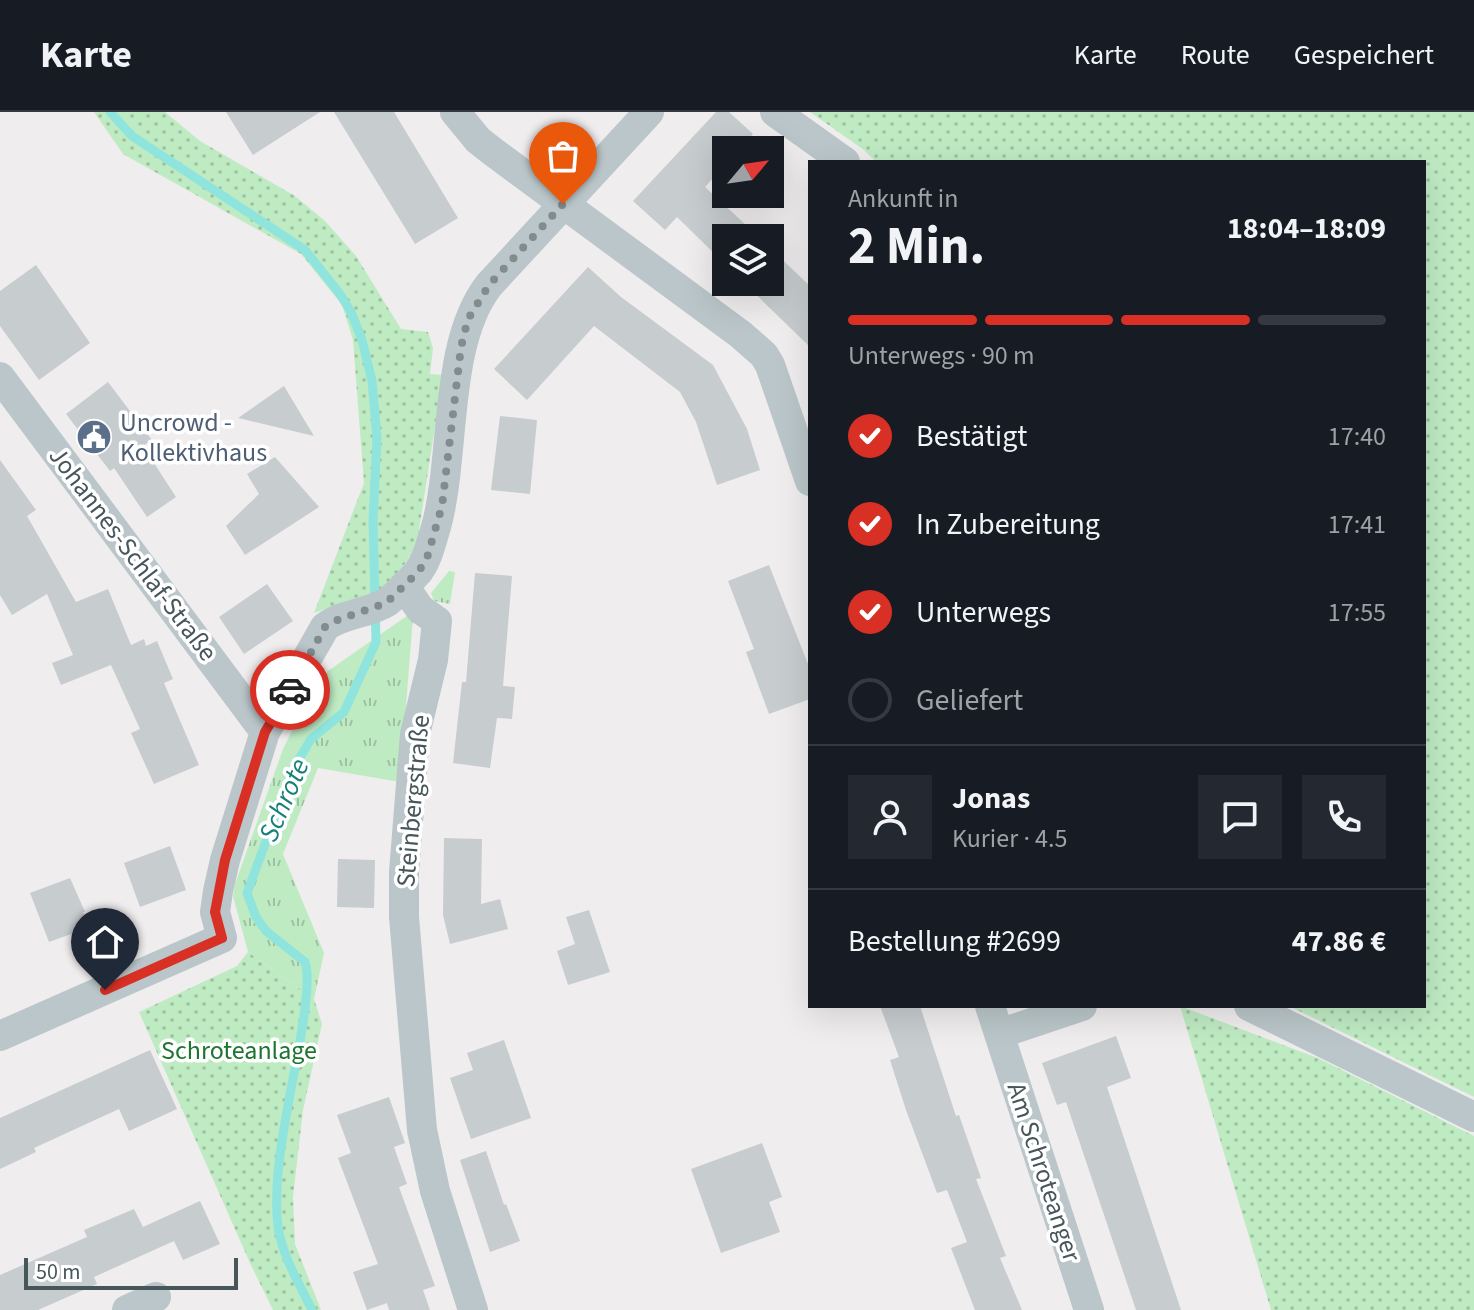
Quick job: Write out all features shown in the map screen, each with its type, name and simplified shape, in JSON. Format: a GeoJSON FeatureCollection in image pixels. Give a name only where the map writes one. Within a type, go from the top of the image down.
{"type":"FeatureCollection","features":[{"type":"Feature","properties":{"kind":"street"},"geometry":{"type":"LineString","coordinates":[[455,112],[478,140],[764,355],[808,475]]}},
{"type":"Feature","properties":{"kind":"street"},"geometry":{"type":"LineString","coordinates":[[0,1036],[222,938],[215,912],[218,891],[265,732],[322,632],[335,621],[395,594],[427,558],[442,506],[461,347],[468,319],[489,285],[649,112]]}},
{"type":"Feature","properties":{"kind":"street"},"geometry":{"type":"LineString","coordinates":[[775,112],[842,160]]}},
{"type":"Feature","properties":{"kind":"street","name":"Johannes-Schlaf-Straße"},"geometry":{"type":"LineString","coordinates":[[0,377],[265,732]]}},
{"type":"Feature","properties":{"kind":"street","name":"Steinbergstraße"},"geometry":{"type":"LineString","coordinates":[[395,594],[437,621],[433,660],[415,734],[404,872],[404,917],[420,1115],[435,1191],[473,1310]]}},
{"type":"Feature","properties":{"kind":"street","name":"Am Schroteanger"},"geometry":{"type":"LineString","coordinates":[[1069,1008],[994,1020],[1089,1310]]}},
{"type":"Feature","properties":{"kind":"street"},"geometry":{"type":"LineString","coordinates":[[1253,1008],[1474,1117]]}},
{"type":"Feature","properties":{"kind":"street"},"geometry":{"type":"LineString","coordinates":[[127,1310],[156,1297]]}},
{"type":"Feature","properties":{"kind":"green space"},"geometry":{"type":"Polygon","coordinates":[[[94,112],[165,112],[200,141],[295,196],[325,221],[356,256],[401,329],[428,332],[433,348],[430,374],[443,375],[417,543],[384,589],[314,613],[364,483],[353,340],[342,305],[301,254],[123,154],[94,112]]]}},
{"type":"Feature","properties":{"kind":"green space"},"geometry":{"type":"Polygon","coordinates":[[[810,112],[1474,112],[1474,1097],[1293,1008],[1426,1008],[1426,160],[874,160],[810,112]]]}},
{"type":"Feature","properties":{"kind":"green space"},"geometry":{"type":"Polygon","coordinates":[[[449,571],[455,572],[450,604],[434,601],[431,593],[449,571]]]}},
{"type":"Feature","properties":{"kind":"green space"},"geometry":{"type":"Polygon","coordinates":[[[411,613],[400,782],[318,768],[283,854],[324,953],[314,999],[248,952],[233,896],[235,884],[283,749],[318,678],[411,613]]]}},
{"type":"Feature","properties":{"kind":"green space","name":"Schroteanlage"},"geometry":{"type":"Polygon","coordinates":[[[248,952],[314,999],[322,1024],[303,1110],[293,1197],[295,1244],[321,1310],[273,1310],[139,1012],[237,966],[248,952]]]}},
{"type":"Feature","properties":{"kind":"green space"},"geometry":{"type":"Polygon","coordinates":[[[1181,1008],[1318,1058],[1474,1136],[1474,1310],[1271,1310],[1181,1008]]]}},
{"type":"Feature","properties":{"kind":"building"},"geometry":{"type":"Polygon","coordinates":[[[226,112],[320,112],[253,155],[226,112]]]}},
{"type":"Feature","properties":{"kind":"building"},"geometry":{"type":"Polygon","coordinates":[[[334,112],[394,112],[458,218],[415,244],[334,112]]]}},
{"type":"Feature","properties":{"kind":"building"},"geometry":{"type":"Polygon","coordinates":[[[716,112],[729,112],[753,134],[712,136],[712,179],[705,187],[712,193],[712,208],[728,208],[745,224],[712,224],[712,251],[677,217],[665,230],[633,201],[716,112]]]}},
{"type":"Feature","properties":{"kind":"building"},"geometry":{"type":"Polygon","coordinates":[[[784,261],[808,284],[808,345],[757,296],[784,296],[784,261]]]}},
{"type":"Feature","properties":{"kind":"building"},"geometry":{"type":"Polygon","coordinates":[[[36,265],[90,343],[39,380],[0,326],[0,291],[36,265]]]}},
{"type":"Feature","properties":{"kind":"building"},"geometry":{"type":"Polygon","coordinates":[[[588,267],[621,297],[713,365],[747,429],[760,470],[717,485],[696,422],[680,392],[594,326],[527,400],[494,369],[588,267]]]}},
{"type":"Feature","properties":{"kind":"building"},"geometry":{"type":"Polygon","coordinates":[[[108,382],[152,440],[143,446],[176,497],[147,517],[114,468],[110,471],[66,414],[108,382]]]}},
{"type":"Feature","properties":{"kind":"building"},"geometry":{"type":"Polygon","coordinates":[[[284,386],[314,436],[238,418],[284,386]]]}},
{"type":"Feature","properties":{"kind":"building"},"geometry":{"type":"Polygon","coordinates":[[[500,416],[537,420],[530,494],[491,490],[500,416]]]}},
{"type":"Feature","properties":{"kind":"building"},"geometry":{"type":"Polygon","coordinates":[[[275,457],[319,507],[245,555],[226,526],[259,494],[247,474],[275,457]]]}},
{"type":"Feature","properties":{"kind":"building"},"geometry":{"type":"Polygon","coordinates":[[[0,460],[36,510],[27,516],[76,602],[108,589],[131,645],[144,639],[146,646],[157,641],[173,679],[164,683],[199,765],[154,784],[131,733],[140,729],[111,665],[61,685],[52,663],[73,655],[47,594],[12,615],[0,595],[0,460]]]}},
{"type":"Feature","properties":{"kind":"building"},"geometry":{"type":"Polygon","coordinates":[[[769,565],[808,664],[808,700],[769,714],[746,652],[754,649],[728,581],[769,565]]]}},
{"type":"Feature","properties":{"kind":"building"},"geometry":{"type":"Polygon","coordinates":[[[475,573],[512,576],[503,686],[515,687],[512,719],[497,718],[490,768],[453,763],[462,682],[466,682],[475,573]]]}},
{"type":"Feature","properties":{"kind":"building"},"geometry":{"type":"Polygon","coordinates":[[[267,584],[293,621],[244,654],[219,617],[267,584]]]}},
{"type":"Feature","properties":{"kind":"building"},"geometry":{"type":"Polygon","coordinates":[[[444,838],[482,839],[481,904],[500,899],[508,929],[450,944],[443,915],[444,838]]]}},
{"type":"Feature","properties":{"kind":"building"},"geometry":{"type":"Polygon","coordinates":[[[170,846],[186,890],[140,907],[124,863],[170,846]]]}},
{"type":"Feature","properties":{"kind":"building"},"geometry":{"type":"Polygon","coordinates":[[[338,859],[375,860],[374,908],[337,907],[338,859]]]}},
{"type":"Feature","properties":{"kind":"building"},"geometry":{"type":"Polygon","coordinates":[[[70,878],[85,912],[88,928],[49,942],[30,893],[70,878]]]}},
{"type":"Feature","properties":{"kind":"building"},"geometry":{"type":"Polygon","coordinates":[[[589,910],[610,972],[568,985],[557,951],[575,944],[566,917],[589,910]]]}},
{"type":"Feature","properties":{"kind":"building"},"geometry":{"type":"Polygon","coordinates":[[[881,1008],[921,1008],[956,1116],[959,1115],[981,1178],[976,1179],[1006,1256],[1000,1258],[1022,1310],[975,1310],[951,1248],[967,1242],[947,1190],[937,1193],[906,1110],[890,1060],[899,1057],[881,1008]]]}},
{"type":"Feature","properties":{"kind":"building"},"geometry":{"type":"Polygon","coordinates":[[[1116,1036],[1131,1078],[1107,1087],[1181,1310],[1136,1310],[1066,1102],[1057,1105],[1042,1063],[1116,1036]]]}},
{"type":"Feature","properties":{"kind":"building"},"geometry":{"type":"Polygon","coordinates":[[[504,1040],[531,1118],[471,1139],[450,1078],[473,1070],[467,1053],[504,1040]]]}},
{"type":"Feature","properties":{"kind":"building"},"geometry":{"type":"Polygon","coordinates":[[[150,1050],[177,1109],[129,1131],[119,1109],[34,1148],[36,1152],[0,1169],[0,1118],[150,1050]]]}},
{"type":"Feature","properties":{"kind":"building"},"geometry":{"type":"Polygon","coordinates":[[[389,1097],[405,1143],[394,1147],[407,1184],[399,1187],[435,1286],[423,1290],[430,1310],[389,1310],[387,1303],[367,1310],[353,1272],[378,1264],[338,1158],[351,1153],[337,1115],[389,1097]]]}},
{"type":"Feature","properties":{"kind":"building"},"geometry":{"type":"Polygon","coordinates":[[[762,1143],[782,1197],[769,1202],[780,1232],[721,1253],[691,1169],[762,1143]]]}},
{"type":"Feature","properties":{"kind":"building"},"geometry":{"type":"Polygon","coordinates":[[[486,1151],[520,1241],[490,1252],[460,1160],[486,1151]]]}},
{"type":"Feature","properties":{"kind":"building"},"geometry":{"type":"Polygon","coordinates":[[[200,1201],[220,1244],[183,1260],[174,1241],[94,1277],[97,1284],[38,1310],[0,1310],[0,1275],[87,1237],[84,1230],[134,1209],[143,1227],[200,1201]]]}},
{"type":"Feature","properties":{"kind":"waterway","name":"Schrote"},"geometry":{"type":"LineString","coordinates":[[110,112],[132,136],[305,250],[351,312],[372,381],[377,438],[373,521],[376,642],[344,712],[311,739],[292,771],[247,893],[256,917],[266,931],[305,962],[307,969],[300,1041],[279,1166],[277,1216],[286,1256],[312,1310]]}},
{"type":"Feature","properties":{"kind":"way so far"},"geometry":{"type":"LineString","coordinates":[[290,690],[325,627],[386,603],[419,571],[427,558],[442,506],[461,347],[468,319],[489,285],[563,204]]}},
{"type":"Feature","properties":{"kind":"place","name":"Uncrowd - Kollektivhaus"},"geometry":{"type":"Point","coordinates":[94,437]}},
{"type":"Feature","properties":{"kind":"route"},"geometry":{"type":"LineString","coordinates":[[105,990],[222,938],[215,912],[225,860],[265,732],[290,690]]}}]}
